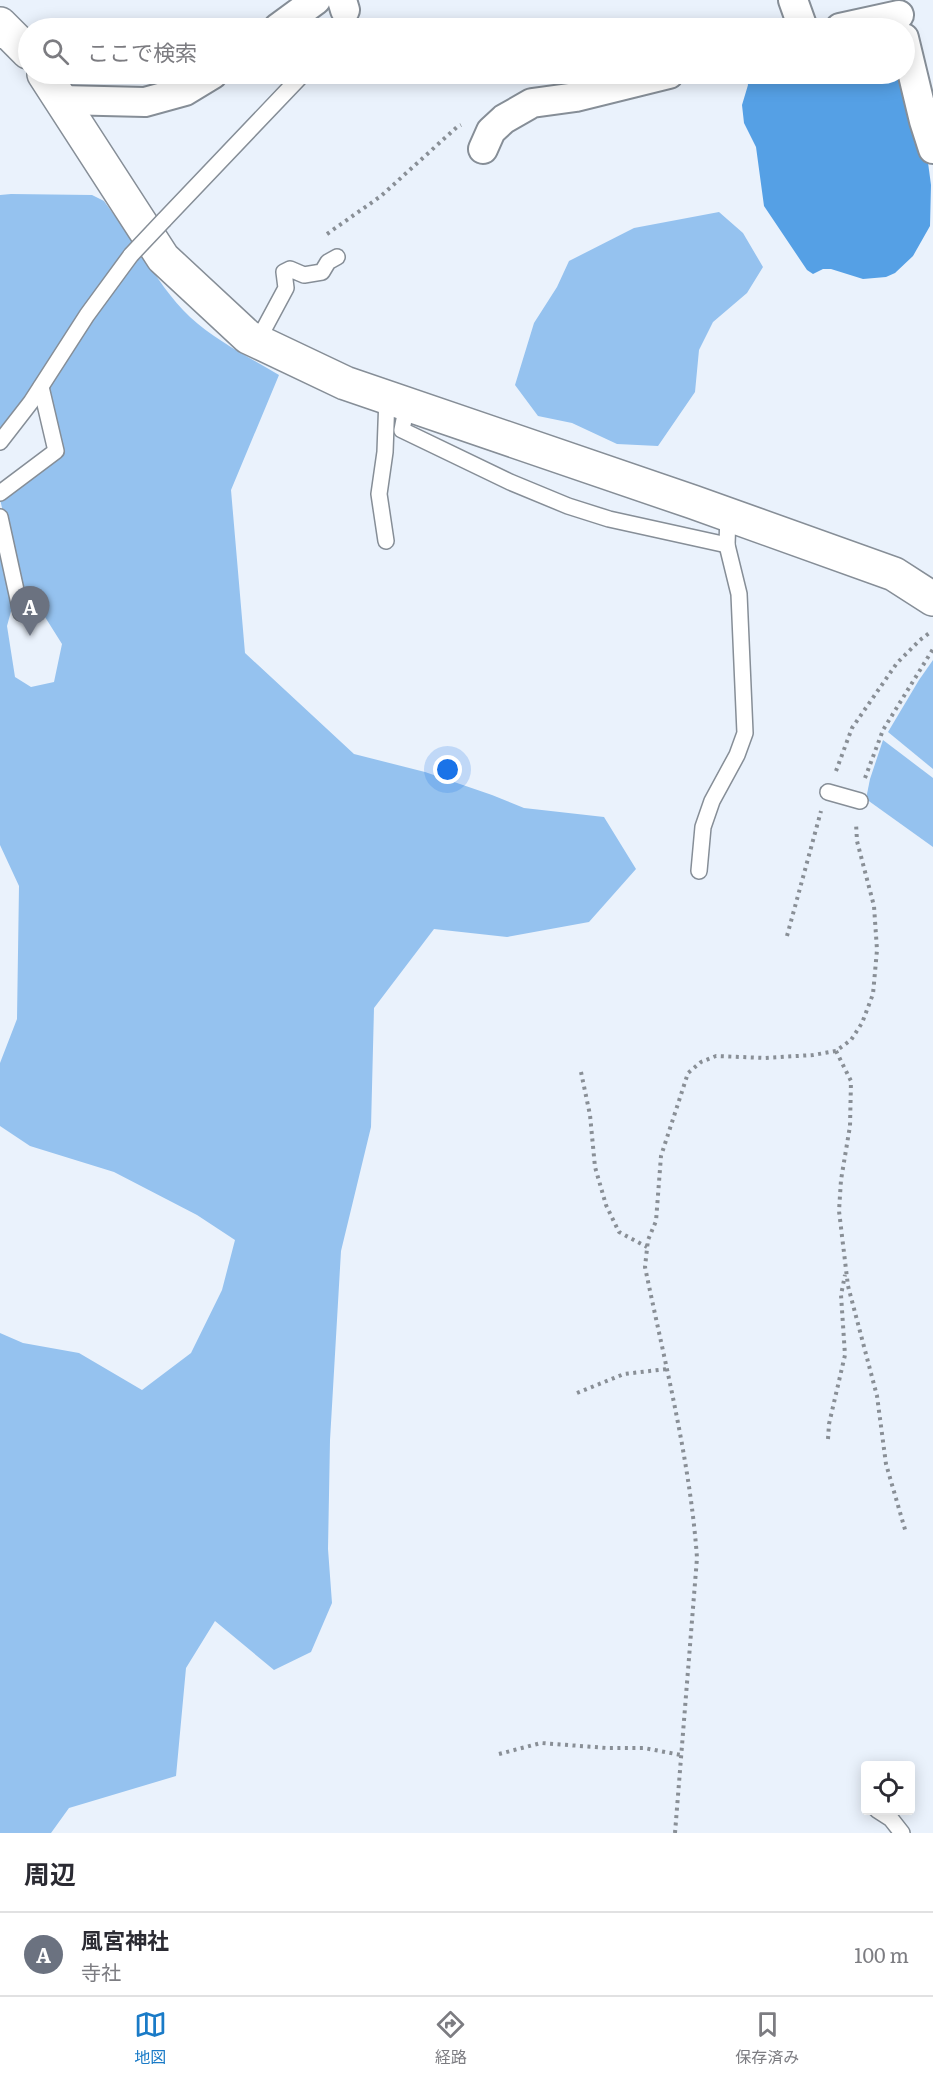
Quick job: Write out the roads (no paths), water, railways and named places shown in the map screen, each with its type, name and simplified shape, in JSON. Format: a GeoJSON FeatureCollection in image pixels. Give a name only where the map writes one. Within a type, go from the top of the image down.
{"type":"FeatureCollection","features":[{"type":"Feature","properties":{"kind":"street"},"geometry":{"type":"LineString","coordinates":[[292,18],[316,0]]}},
{"type":"Feature","properties":{"kind":"street"},"geometry":{"type":"LineString","coordinates":[[793,0],[799,18]]}},
{"type":"Feature","properties":{"kind":"street"},"geometry":{"type":"LineString","coordinates":[[0,24],[18,42]]}},
{"type":"Feature","properties":{"kind":"street"},"geometry":{"type":"LineString","coordinates":[[915,81],[933,149]]}},
{"type":"Feature","properties":{"kind":"street"},"geometry":{"type":"LineString","coordinates":[[53,87],[145,102],[185,91],[197,84]]}},
{"type":"Feature","properties":{"kind":"street"},"geometry":{"type":"LineString","coordinates":[[487,140],[504,119],[532,103],[576,97],[629,84]]}},
{"type":"Feature","properties":{"kind":"street"},"geometry":{"type":"LineString","coordinates":[[53,87],[163,258],[248,337],[345,383],[397,400],[727,530],[894,574],[933,599]]}},
{"type":"Feature","properties":{"kind":"lane"},"geometry":{"type":"LineString","coordinates":[[0,442],[41,387],[87,315],[131,255],[293,84]]}},
{"type":"Feature","properties":{"kind":"lane"},"geometry":{"type":"LineString","coordinates":[[257,342],[286,288],[284,272],[290,269],[304,275],[322,272],[328,262],[337,257]]}},
{"type":"Feature","properties":{"kind":"lane"},"geometry":{"type":"LineString","coordinates":[[0,493],[56,451],[41,387]]}},
{"type":"Feature","properties":{"kind":"lane"},"geometry":{"type":"LineString","coordinates":[[397,400],[402,430],[510,482],[568,506],[609,519],[727,530],[739,594],[745,733],[737,755],[712,801],[703,827],[699,871]]}},
{"type":"Feature","properties":{"kind":"lane"},"geometry":{"type":"LineString","coordinates":[[386,541],[378,494],[397,400]]}},
{"type":"Feature","properties":{"kind":"lane"},"geometry":{"type":"LineString","coordinates":[[0,517],[21,613]]}},
{"type":"Feature","properties":{"kind":"lane"},"geometry":{"type":"LineString","coordinates":[[828,792],[860,801]]}},
{"type":"Feature","properties":{"kind":"lane"},"geometry":{"type":"LineString","coordinates":[[885,1815],[902,1833]]}},
{"type":"Feature","properties":{"kind":"place","name":"風宮神社"},"geometry":{"type":"Point","coordinates":[30,636]}}]}
